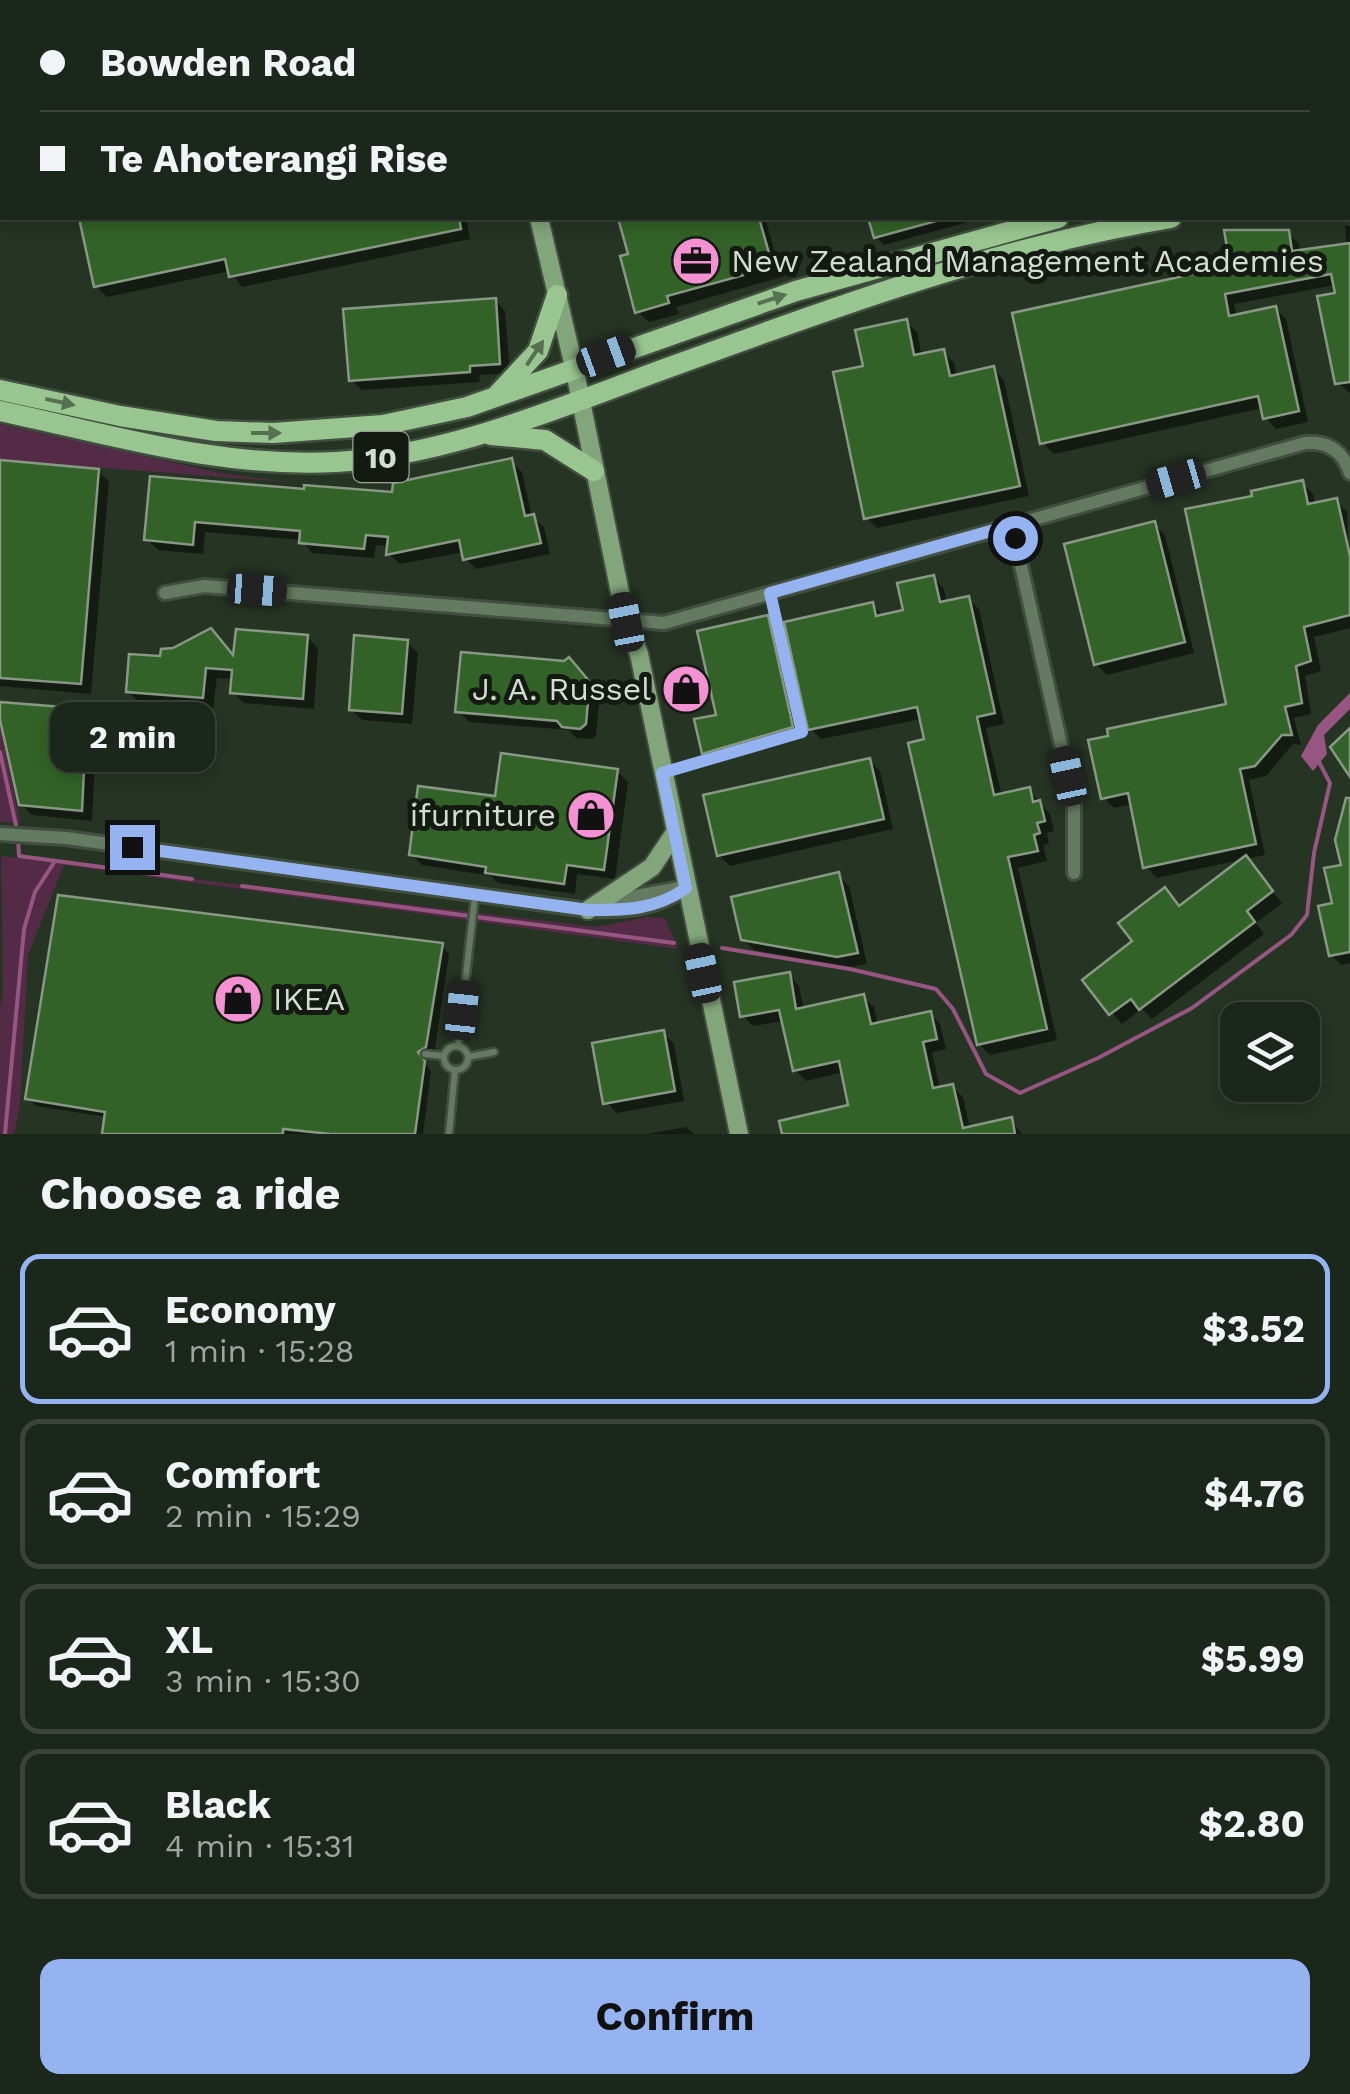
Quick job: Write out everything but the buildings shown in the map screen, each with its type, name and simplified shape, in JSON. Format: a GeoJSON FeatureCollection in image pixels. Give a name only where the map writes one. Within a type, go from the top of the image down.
{"type":"FeatureCollection","features":[{"type":"Feature","properties":{"kind":"main road"},"geometry":{"type":"LineString","coordinates":[[539,220],[626,622],[639,654],[738,1134]]}},
{"type":"Feature","properties":{"kind":"main road","name":"10"},"geometry":{"type":"LineString","coordinates":[[0,390],[120,416],[216,431],[273,433],[382,425],[493,398],[854,273],[1051,220]]}},
{"type":"Feature","properties":{"kind":"main road","name":"10"},"geometry":{"type":"LineString","coordinates":[[0,411],[194,455],[281,463],[391,456],[479,434],[904,284],[1067,238],[1161,220]]}},
{"type":"Feature","properties":{"kind":"main road"},"geometry":{"type":"LineString","coordinates":[[493,398],[538,351],[557,295]]}},
{"type":"Feature","properties":{"kind":"main road"},"geometry":{"type":"LineString","coordinates":[[479,434],[545,440],[594,472]]}},
{"type":"Feature","properties":{"kind":"main road"},"geometry":{"type":"LineString","coordinates":[[588,910],[652,866],[674,834]]}},
{"type":"Feature","properties":{"kind":"street"},"geometry":{"type":"LineString","coordinates":[[165,593],[204,586],[664,623],[1305,443],[1331,447],[1344,458],[1350,473]]}},
{"type":"Feature","properties":{"kind":"street"},"geometry":{"type":"LineString","coordinates":[[1012,525],[1074,803],[1074,873]]}},
{"type":"Feature","properties":{"kind":"street"},"geometry":{"type":"LineString","coordinates":[[0,834],[66,838],[588,910],[625,910],[665,902],[686,888]]}},
{"type":"Feature","properties":{"kind":"lane"},"geometry":{"type":"LineString","coordinates":[[662,773],[802,732],[770,593]]}},
{"type":"Feature","properties":{"kind":"lane"},"geometry":{"type":"LineString","coordinates":[[458,1046],[475,894]]}},
{"type":"Feature","properties":{"kind":"lane"},"geometry":{"type":"LineString","coordinates":[[458,1046],[468,1057],[466,1065],[455,1070],[445,1064],[444,1056],[450,1047],[458,1046]]}},
{"type":"Feature","properties":{"kind":"lane"},"geometry":{"type":"LineString","coordinates":[[468,1057],[494,1052]]}},
{"type":"Feature","properties":{"kind":"lane"},"geometry":{"type":"LineString","coordinates":[[426,1054],[444,1056]]}},
{"type":"Feature","properties":{"kind":"lane"},"geometry":{"type":"LineString","coordinates":[[449,1134],[455,1070]]}},
{"type":"Feature","properties":{"kind":"shaded area"},"geometry":{"type":"Polygon","coordinates":[[[0,424],[220,473],[288,482],[0,460],[0,424]]]}},
{"type":"Feature","properties":{"kind":"shaded area"},"geometry":{"type":"Polygon","coordinates":[[[1350,693],[1350,709],[1324,735],[1327,754],[1313,771],[1301,756],[1318,725],[1350,693]]]}},
{"type":"Feature","properties":{"kind":"shaded area"},"geometry":{"type":"Polygon","coordinates":[[[0,722],[20,823],[0,822],[0,722]]]}},
{"type":"Feature","properties":{"kind":"shaded area"},"geometry":{"type":"Polygon","coordinates":[[[1,856],[597,927],[647,917],[665,918],[678,949],[64,865],[28,955],[20,1105],[14,1134],[0,1134],[1,856]]]}},
{"type":"Feature","properties":{"kind":"waterway"},"geometry":{"type":"LineString","coordinates":[[0,752],[17,830]]}},
{"type":"Feature","properties":{"kind":"waterway"},"geometry":{"type":"LineString","coordinates":[[722,948],[850,969],[936,989],[953,1009],[986,1074],[1020,1093],[1098,1058],[1192,1008],[1291,935],[1307,915],[1314,853],[1330,783],[1319,762]]}},
{"type":"Feature","properties":{"kind":"waterway"},"geometry":{"type":"LineString","coordinates":[[18,839],[19,856],[192,879]]}},
{"type":"Feature","properties":{"kind":"waterway"},"geometry":{"type":"LineString","coordinates":[[5,1134],[24,929],[35,892],[55,861]]}},
{"type":"Feature","properties":{"kind":"waterway"},"geometry":{"type":"LineString","coordinates":[[242,886],[674,943]]}},
{"type":"Feature","properties":{"kind":"place","name":"New Zealand Management Academies"},"geometry":{"type":"Point","coordinates":[696,261]}},
{"type":"Feature","properties":{"kind":"place","name":"J. A. Russel"},"geometry":{"type":"Point","coordinates":[686,689]}},
{"type":"Feature","properties":{"kind":"place","name":"ifurniture"},"geometry":{"type":"Point","coordinates":[591,815]}},
{"type":"Feature","properties":{"kind":"place","name":"IKEA"},"geometry":{"type":"Point","coordinates":[238,999]}},
{"type":"Feature","properties":{"kind":"route"},"geometry":{"type":"LineString","coordinates":[[132,847],[588,910],[625,910],[667,902],[686,888],[662,773],[802,732],[770,593],[1012,525],[1015,538]]}}]}
